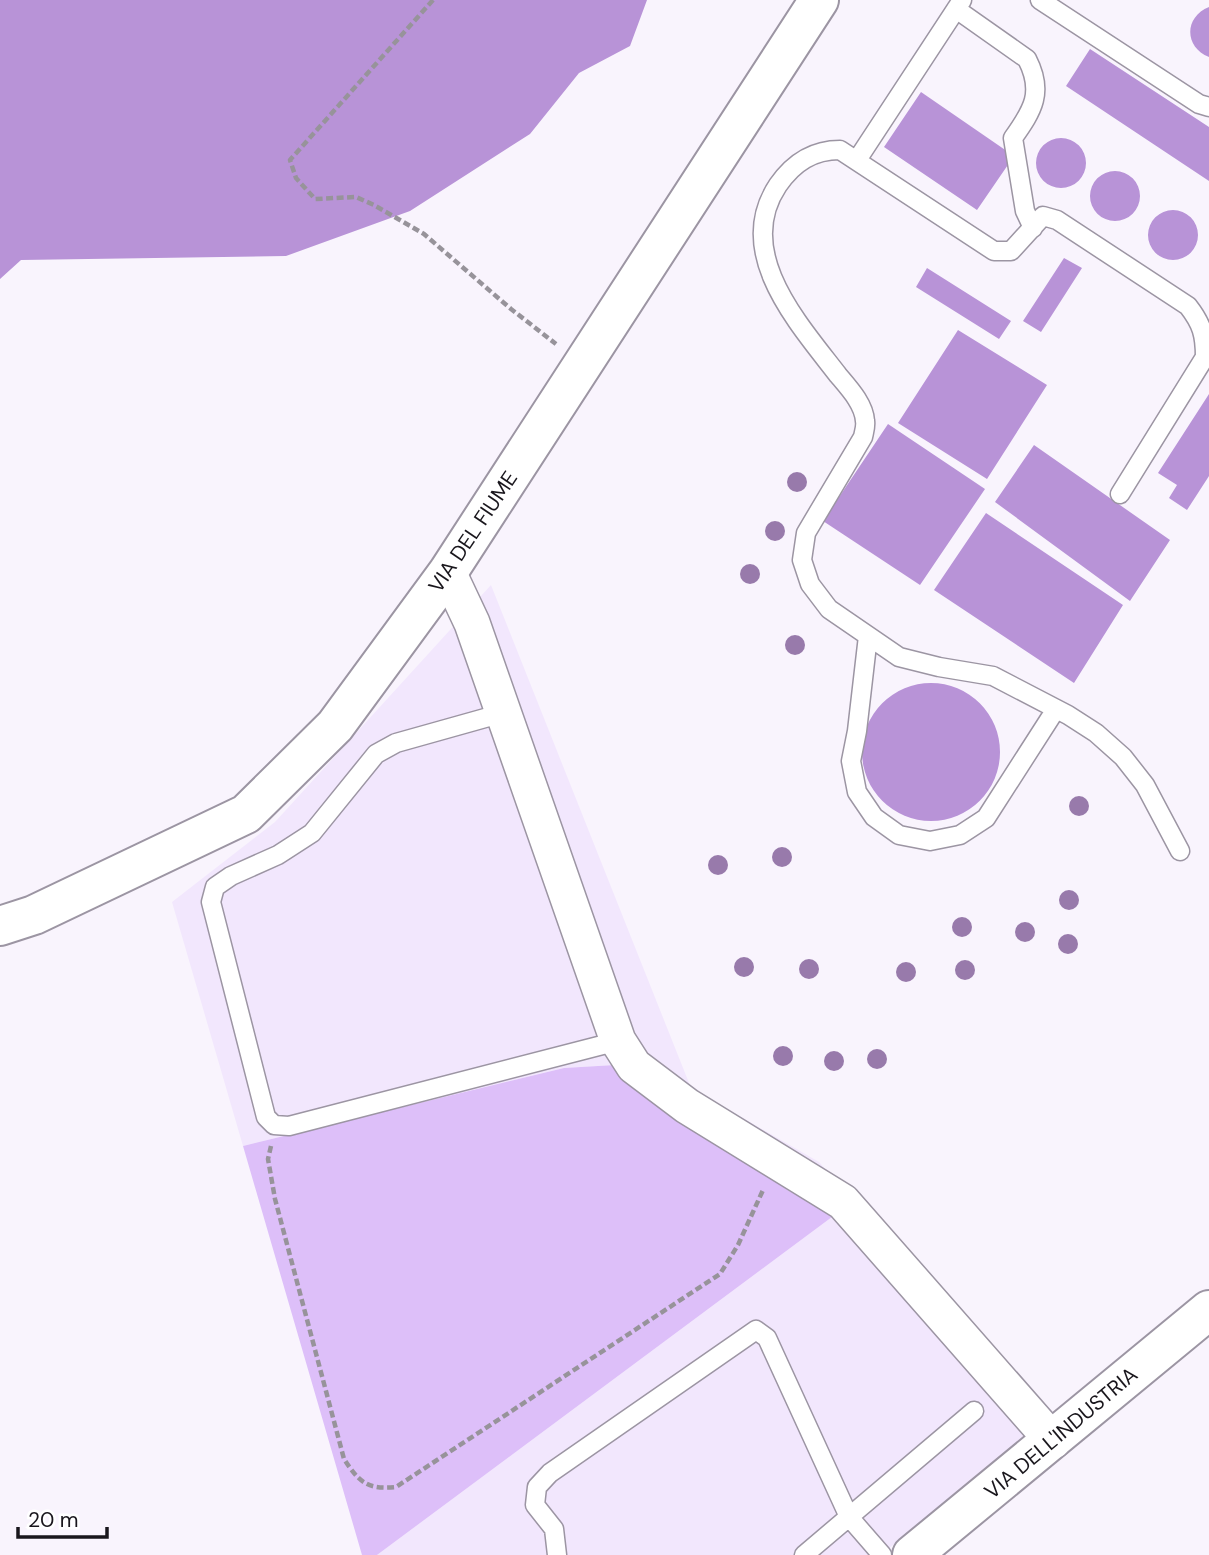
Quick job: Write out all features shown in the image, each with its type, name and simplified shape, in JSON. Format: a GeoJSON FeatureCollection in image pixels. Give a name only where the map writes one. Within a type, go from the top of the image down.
{"type":"FeatureCollection","features":[{"type":"Feature","properties":{"kind":"street","name":"VIA DEL FIUME"},"geometry":{"type":"LineString","coordinates":[[0,926],[34,915],[247,814],[335,726],[448,572],[819,0]]}},
{"type":"Feature","properties":{"kind":"street"},"geometry":{"type":"LineString","coordinates":[[448,572],[471,623],[618,1041],[634,1066],[687,1106],[843,1202],[1053,1441]]}},
{"type":"Feature","properties":{"kind":"street","name":"VIA DELL'INDUSTRIA"},"geometry":{"type":"LineString","coordinates":[[912,1555],[1209,1310]]}},
{"type":"Feature","properties":{"kind":"lane"},"geometry":{"type":"LineString","coordinates":[[1040,0],[1199,104],[1209,107]]}},
{"type":"Feature","properties":{"kind":"lane"},"geometry":{"type":"LineString","coordinates":[[857,160],[959,4],[1027,59],[1033,71],[1036,100],[1013,138],[1025,211],[1032,228]]}},
{"type":"Feature","properties":{"kind":"lane"},"geometry":{"type":"LineString","coordinates":[[1120,494],[1205,357],[1205,338],[1201,323],[1188,306],[1057,220],[1043,216],[1011,251],[994,251],[841,150],[821,150],[800,160],[784,176],[772,194],[764,215],[761,239],[769,269],[792,315],[858,400],[865,420],[863,437],[806,533],[802,560],[810,584],[829,609],[899,657],[993,676],[1096,733],[1123,758],[1145,785],[1180,851]]}},
{"type":"Feature","properties":{"kind":"lane"},"geometry":{"type":"LineString","coordinates":[[868,636],[851,761],[857,792],[874,817],[899,835],[930,841],[960,835],[986,818],[1056,709]]}},
{"type":"Feature","properties":{"kind":"lane"},"geometry":{"type":"LineString","coordinates":[[503,713],[396,743],[376,754],[312,833],[278,855],[231,876],[215,887],[212,902],[266,1117],[274,1125],[289,1126],[618,1041]]}},
{"type":"Feature","properties":{"kind":"lane"},"geometry":{"type":"LineString","coordinates":[[557,1555],[554,1529],[535,1505],[537,1487],[550,1473],[756,1330],[767,1338],[849,1517],[882,1555]]}},
{"type":"Feature","properties":{"kind":"lane"},"geometry":{"type":"LineString","coordinates":[[804,1555],[974,1411]]}},
{"type":"Feature","properties":{"kind":"path"},"geometry":{"type":"LineString","coordinates":[[433,0],[290,160],[296,178],[315,199],[356,197],[424,234],[511,309],[582,365]]}},
{"type":"Feature","properties":{"kind":"path"},"geometry":{"type":"LineString","coordinates":[[274,1125],[268,1159],[275,1199],[344,1459],[357,1478],[378,1489],[396,1487],[720,1274],[738,1245],[764,1188],[781,1163]]}},
{"type":"Feature","properties":{"kind":"shaded area"},"geometry":{"type":"Polygon","coordinates":[[[0,0],[647,0],[630,46],[579,73],[530,134],[410,211],[286,256],[21,260],[0,279],[0,0]]]}},
{"type":"Feature","properties":{"kind":"shaded area"},"geometry":{"type":"Polygon","coordinates":[[[1209,7],[1209,57],[1195,46],[1190,32],[1195,18],[1209,7]]]}},
{"type":"Feature","properties":{"kind":"shaded area"},"geometry":{"type":"Polygon","coordinates":[[[1090,49],[1209,127],[1209,181],[1066,86],[1090,49]]]}},
{"type":"Feature","properties":{"kind":"shaded area"},"geometry":{"type":"Polygon","coordinates":[[[921,92],[1014,156],[977,210],[884,147],[921,92]]]}},
{"type":"Feature","properties":{"kind":"shaded area"},"geometry":{"type":"Polygon","coordinates":[[[1061,138],[1079,145],[1086,163],[1079,181],[1061,188],[1043,181],[1036,163],[1043,145],[1061,138]]]}},
{"type":"Feature","properties":{"kind":"shaded area"},"geometry":{"type":"Polygon","coordinates":[[[1115,171],[1132,179],[1140,196],[1132,213],[1115,221],[1098,213],[1090,196],[1098,179],[1115,171]]]}},
{"type":"Feature","properties":{"kind":"shaded area"},"geometry":{"type":"Polygon","coordinates":[[[1173,210],[1191,217],[1198,235],[1191,253],[1173,260],[1155,253],[1148,235],[1155,217],[1173,210]]]}},
{"type":"Feature","properties":{"kind":"shaded area"},"geometry":{"type":"Polygon","coordinates":[[[1064,258],[1082,268],[1041,332],[1023,321],[1064,258]]]}},
{"type":"Feature","properties":{"kind":"shaded area"},"geometry":{"type":"Polygon","coordinates":[[[927,268],[1011,321],[999,339],[916,287],[927,268]]]}},
{"type":"Feature","properties":{"kind":"shaded area"},"geometry":{"type":"Polygon","coordinates":[[[958,330],[1047,385],[987,479],[898,423],[958,330]]]}},
{"type":"Feature","properties":{"kind":"shaded area"},"geometry":{"type":"Polygon","coordinates":[[[1209,394],[1209,476],[1187,510],[1169,498],[1177,485],[1158,473],[1209,394]]]}},
{"type":"Feature","properties":{"kind":"shaded area"},"geometry":{"type":"Polygon","coordinates":[[[888,424],[985,489],[920,585],[823,521],[888,424]]]}},
{"type":"Feature","properties":{"kind":"shaded area"},"geometry":{"type":"Polygon","coordinates":[[[1034,445],[1170,540],[1130,601],[995,502],[1034,445]]]}},
{"type":"Feature","properties":{"kind":"shaded area"},"geometry":{"type":"Polygon","coordinates":[[[986,513],[1123,605],[1074,683],[934,590],[986,513]]]}},
{"type":"Feature","properties":{"kind":"shaded area"},"geometry":{"type":"Polygon","coordinates":[[[491,585],[691,1088],[819,1162],[1045,1419],[881,1555],[377,1555],[836,1214],[789,1191],[615,1065],[564,1068],[243,1146],[172,902],[275,822],[491,585]]]}},
{"type":"Feature","properties":{"kind":"shaded area"},"geometry":{"type":"Polygon","coordinates":[[[931,683],[957,688],[980,703],[995,726],[1000,752],[995,778],[980,801],[957,816],[931,821],[905,816],[882,801],[867,778],[862,752],[867,726],[882,703],[905,688],[931,683]]]}},
{"type":"Feature","properties":{"kind":"shaded area"},"geometry":{"type":"Polygon","coordinates":[[[615,1065],[789,1191],[836,1214],[377,1555],[362,1555],[243,1146],[564,1068],[615,1065]]]}}]}
